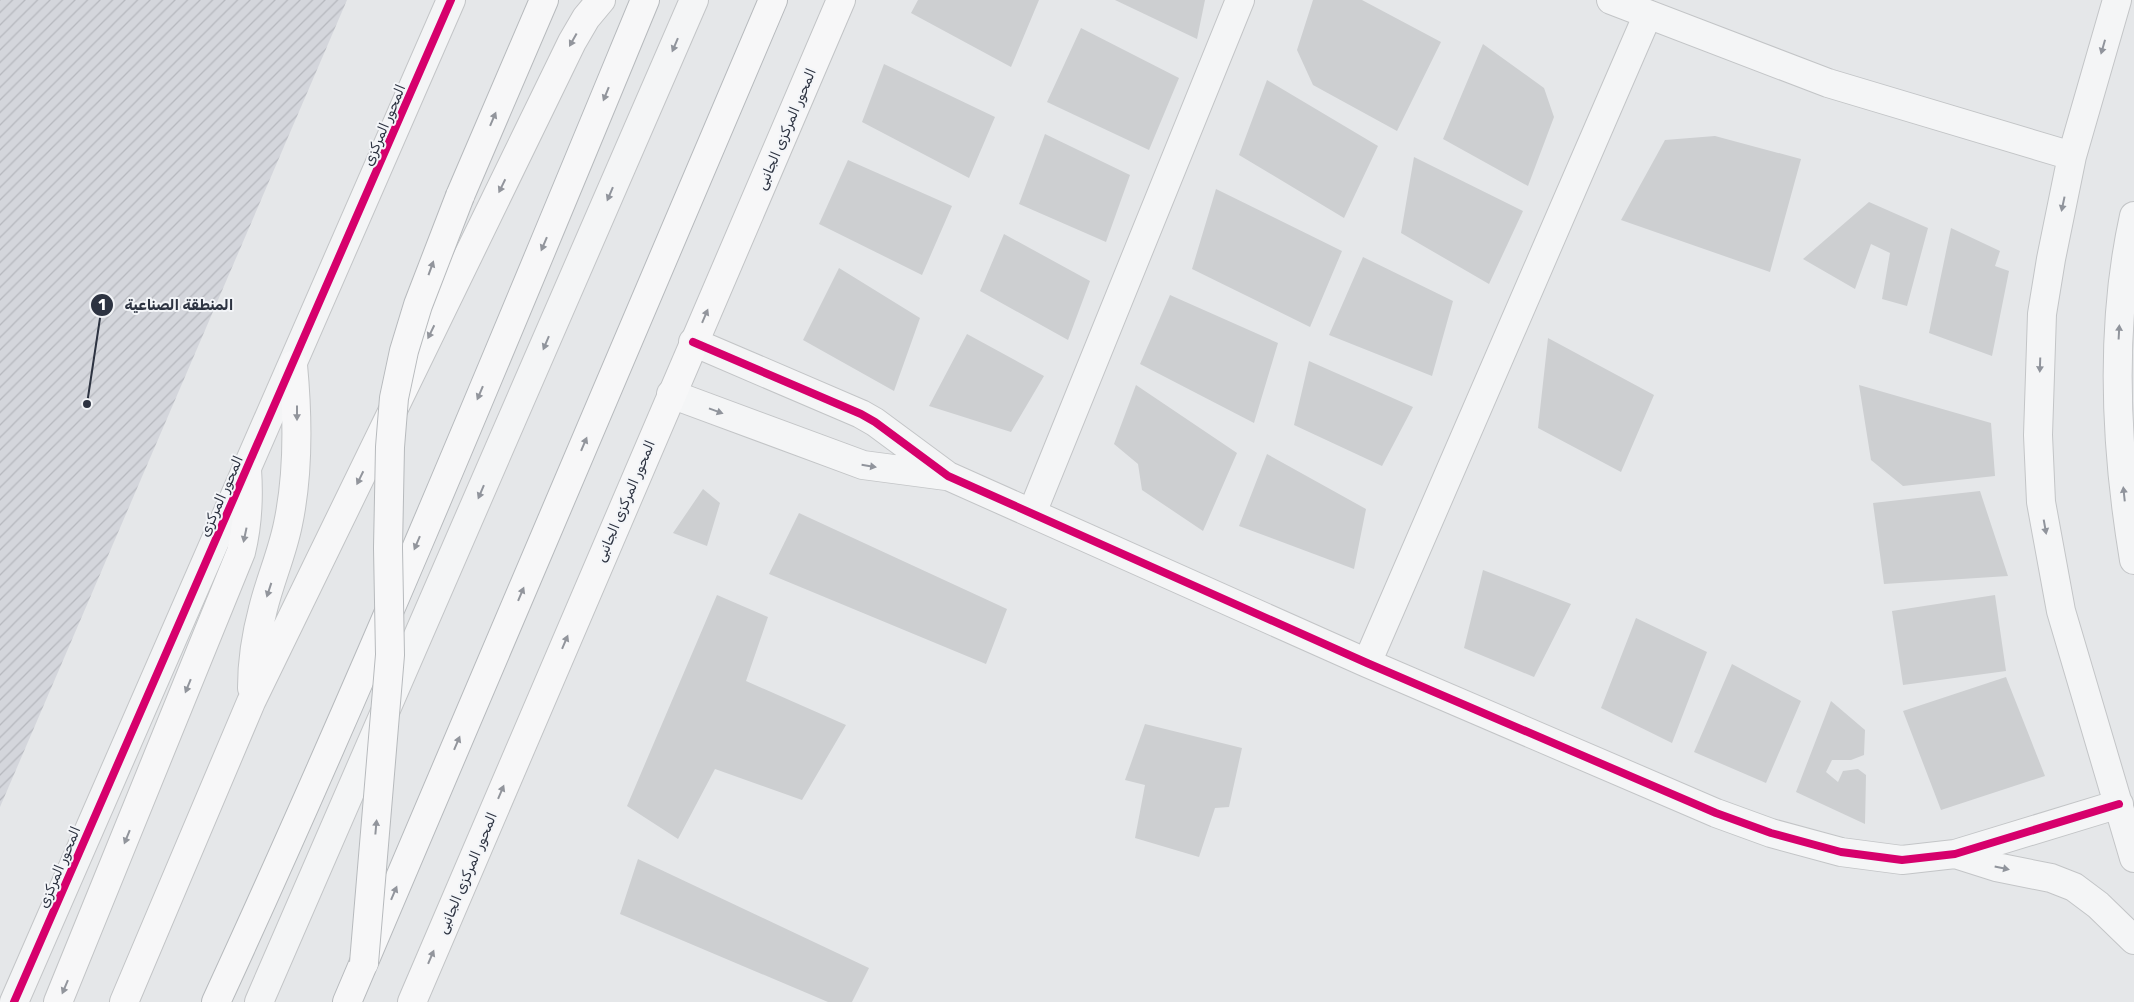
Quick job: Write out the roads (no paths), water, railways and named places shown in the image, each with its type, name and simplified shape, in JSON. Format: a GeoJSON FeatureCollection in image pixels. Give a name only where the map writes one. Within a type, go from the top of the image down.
{"type":"FeatureCollection","features":[{"type":"Feature","properties":{"kind":"main road"},"geometry":{"type":"LineString","coordinates":[[364,962],[390,656],[388,548],[390,447],[394,398],[404,351],[418,305],[460,196],[544,0]]}},
{"type":"Feature","properties":{"kind":"main road"},"geometry":{"type":"LineString","coordinates":[[124,1002],[251,702],[572,42],[586,18],[601,0]]}},
{"type":"Feature","properties":{"kind":"main road"},"geometry":{"type":"LineString","coordinates":[[216,1002],[296,828],[552,225],[644,0]]}},
{"type":"Feature","properties":{"kind":"main road"},"geometry":{"type":"LineString","coordinates":[[347,1002],[773,0]]}},
{"type":"Feature","properties":{"kind":"main road","name":"المحور المركزى الجانبى"},"geometry":{"type":"LineString","coordinates":[[412,1002],[841,0]]}},
{"type":"Feature","properties":{"kind":"main road"},"geometry":{"type":"LineString","coordinates":[[251,702],[256,639],[263,608],[280,560],[294,486],[297,405],[293,365]]}},
{"type":"Feature","properties":{"kind":"main road"},"geometry":{"type":"LineString","coordinates":[[58,1002],[241,552],[247,525],[249,497],[247,469]]}},
{"type":"Feature","properties":{"kind":"street","name":"المحور المركزى"},"geometry":{"type":"LineString","coordinates":[[14,1002],[451,0]]}},
{"type":"Feature","properties":{"kind":"street"},"geometry":{"type":"LineString","coordinates":[[260,1002],[694,0]]}},
{"type":"Feature","properties":{"kind":"street"},"geometry":{"type":"LineString","coordinates":[[1032,513],[1240,0]]}},
{"type":"Feature","properties":{"kind":"street"},"geometry":{"type":"LineString","coordinates":[[1611,0],[1828,83],[2072,156]]}},
{"type":"Feature","properties":{"kind":"street"},"geometry":{"type":"LineString","coordinates":[[2117,0],[2072,156],[2051,259],[2042,314],[2038,435],[2041,502],[2061,611],[2134,858]]}},
{"type":"Feature","properties":{"kind":"street"},"geometry":{"type":"LineString","coordinates":[[1366,663],[1648,14]]}},
{"type":"Feature","properties":{"kind":"street"},"geometry":{"type":"LineString","coordinates":[[2134,216],[2119,329],[2117,384],[2119,443],[2125,503],[2134,560]]}},
{"type":"Feature","properties":{"kind":"street"},"geometry":{"type":"LineString","coordinates":[[693,342],[861,414],[875,422],[948,476],[1366,663],[1716,813],[1771,833],[1841,852],[1902,860],[1955,854],[2119,804]]}},
{"type":"Feature","properties":{"kind":"street"},"geometry":{"type":"LineString","coordinates":[[671,394],[863,465],[948,476]]}},
{"type":"Feature","properties":{"kind":"street"},"geometry":{"type":"LineString","coordinates":[[1955,854],[1996,867],[2052,878],[2074,887],[2098,904],[2134,940]]}},
{"type":"Feature","properties":{"kind":"place","name":"المنطقة الصناعية"},"geometry":{"type":"Point","coordinates":[87,404]}}]}
